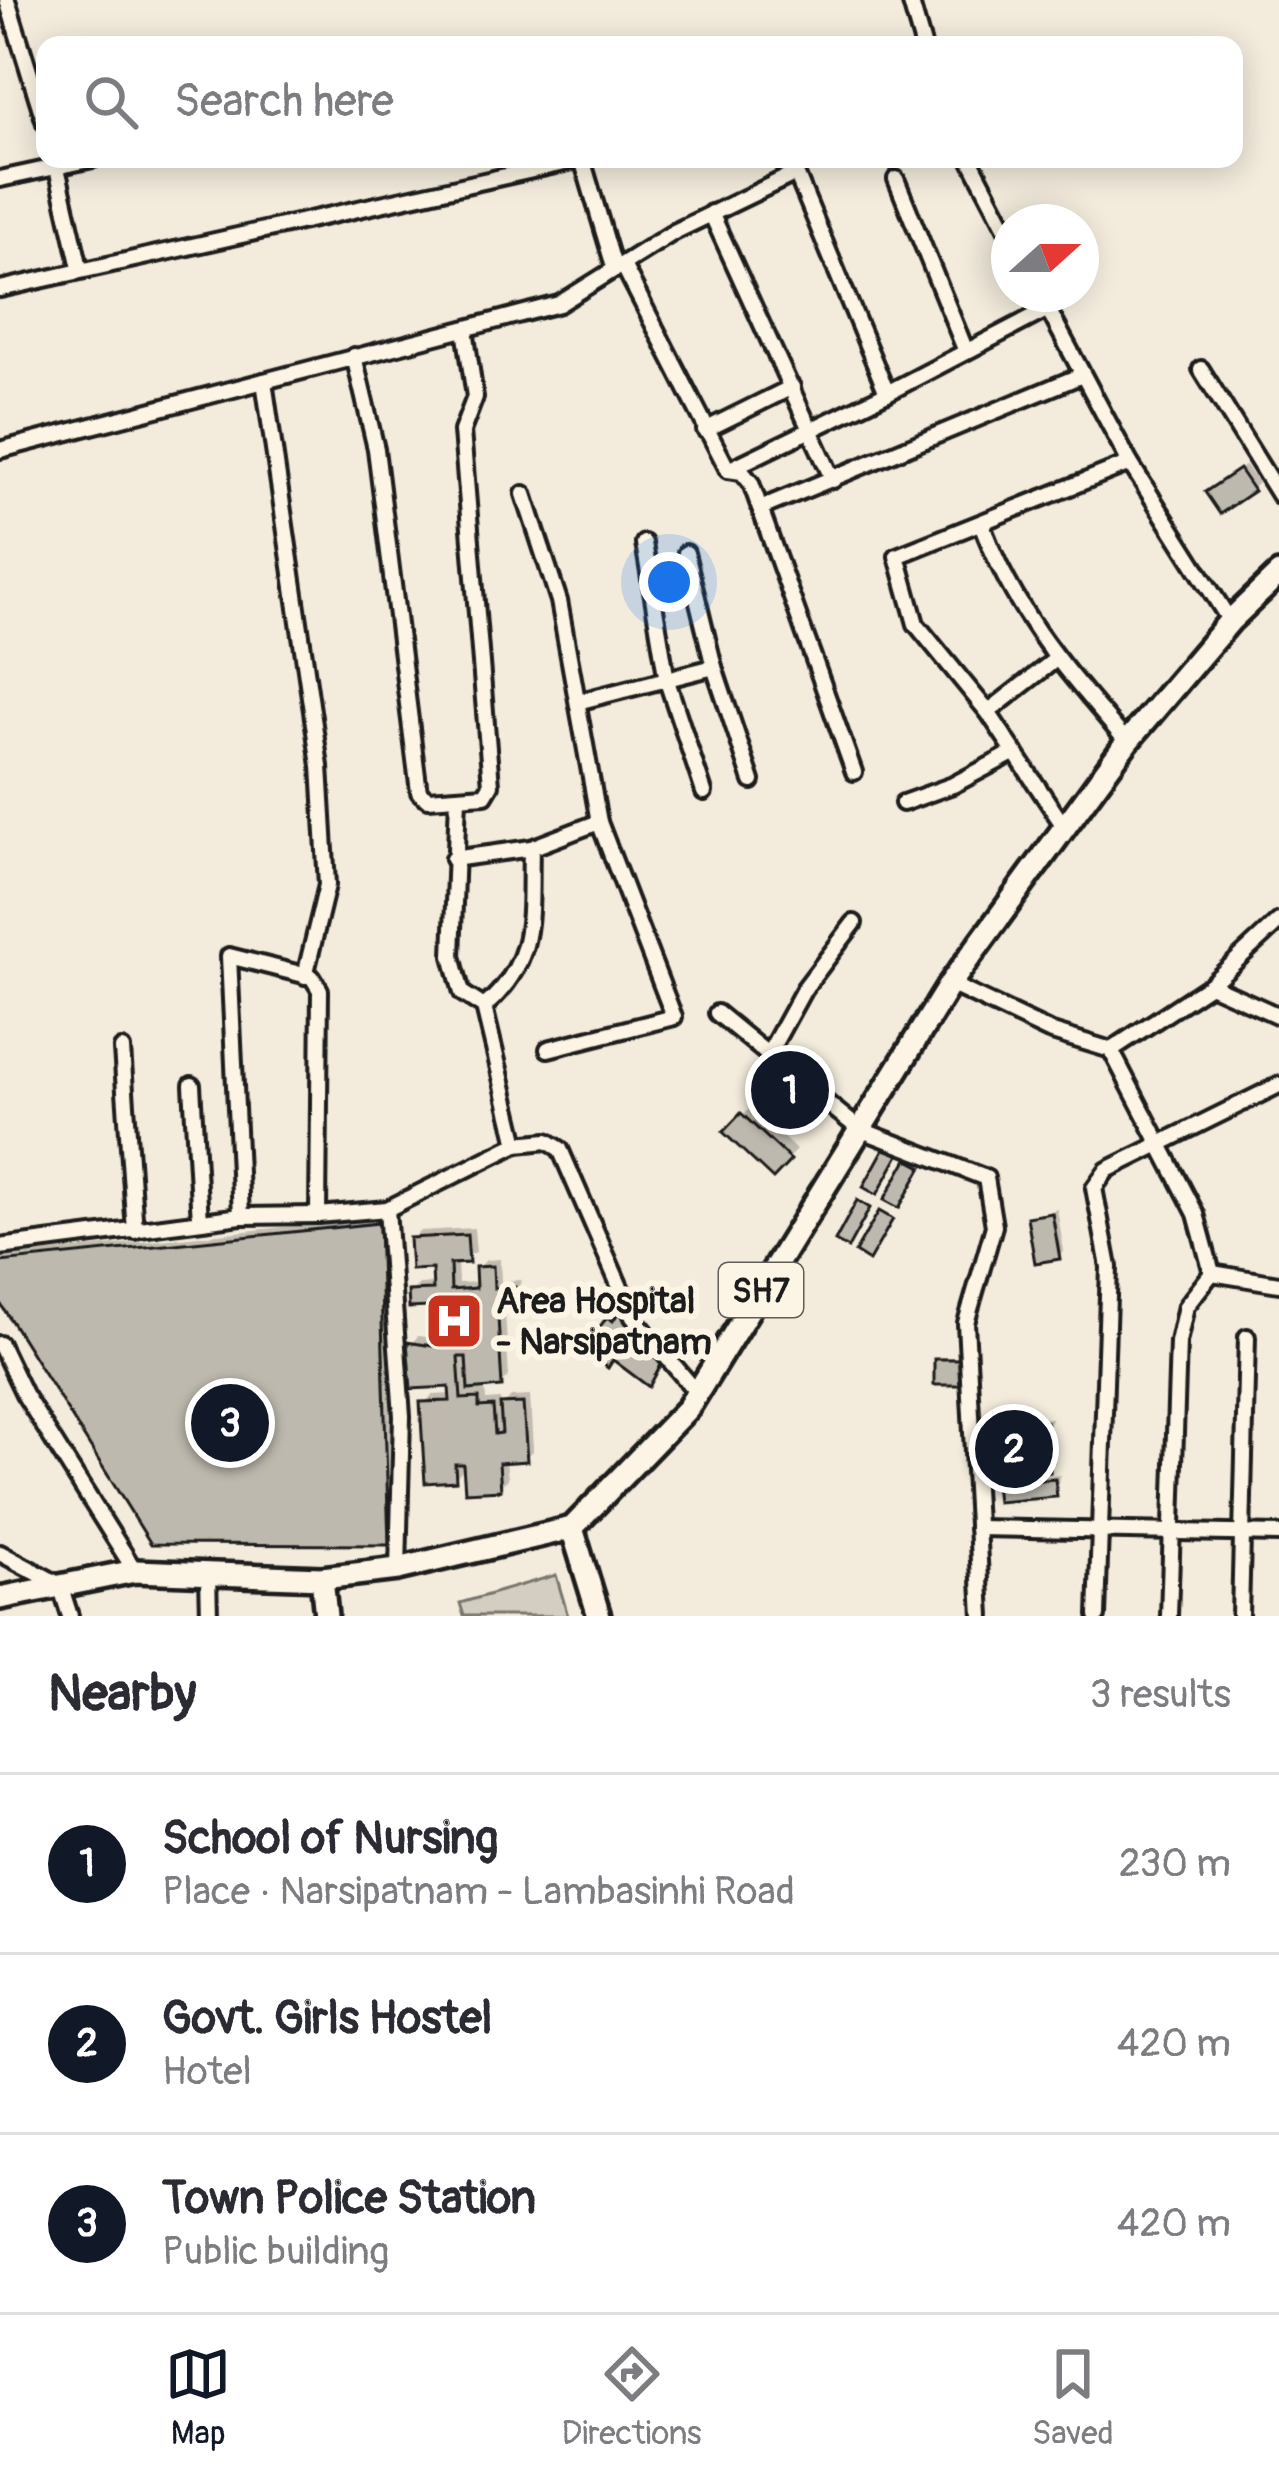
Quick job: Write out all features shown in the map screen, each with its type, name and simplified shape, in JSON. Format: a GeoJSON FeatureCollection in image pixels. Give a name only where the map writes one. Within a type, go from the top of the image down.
{"type":"FeatureCollection","features":[{"type":"Feature","properties":{"kind":"main road","name":"SH7"},"geometry":{"type":"LineString","coordinates":[[0,1598],[135,1571],[322,1578],[398,1569],[572,1528],[621,1483],[698,1394],[950,984],[1127,742],[1230,621],[1279,574]]}},
{"type":"Feature","properties":{"kind":"main road"},"geometry":{"type":"LineString","coordinates":[[572,1528],[599,1616]]}},
{"type":"Feature","properties":{"kind":"main road"},"geometry":{"type":"LineString","coordinates":[[322,1578],[326,1616]]}},
{"type":"Feature","properties":{"kind":"street"},"geometry":{"type":"LineString","coordinates":[[7,0],[36,94]]}},
{"type":"Feature","properties":{"kind":"street"},"geometry":{"type":"LineString","coordinates":[[910,0],[920,36]]}},
{"type":"Feature","properties":{"kind":"street"},"geometry":{"type":"LineString","coordinates":[[0,179],[38,168]]}},
{"type":"Feature","properties":{"kind":"street"},"geometry":{"type":"LineString","coordinates":[[57,168],[80,268]]}},
{"type":"Feature","properties":{"kind":"street"},"geometry":{"type":"LineString","coordinates":[[0,290],[80,268],[541,168]]}},
{"type":"Feature","properties":{"kind":"street"},"geometry":{"type":"LineString","coordinates":[[585,168],[619,268],[728,470],[745,474],[761,508],[854,772]]}},
{"type":"Feature","properties":{"kind":"street"},"geometry":{"type":"LineString","coordinates":[[0,450],[560,304],[790,168]]}},
{"type":"Feature","properties":{"kind":"street"},"geometry":{"type":"LineString","coordinates":[[795,168],[887,394]]}},
{"type":"Feature","properties":{"kind":"street"},"geometry":{"type":"LineString","coordinates":[[975,168],[993,204]]}},
{"type":"Feature","properties":{"kind":"street"},"geometry":{"type":"LineString","coordinates":[[896,179],[965,349]]}},
{"type":"Feature","properties":{"kind":"street"},"geometry":{"type":"LineString","coordinates":[[711,213],[833,479]]}},
{"type":"Feature","properties":{"kind":"street"},"geometry":{"type":"LineString","coordinates":[[728,470],[887,394],[1026,312]]}},
{"type":"Feature","properties":{"kind":"street"},"geometry":{"type":"LineString","coordinates":[[1050,312],[1130,464],[1230,621]]}},
{"type":"Feature","properties":{"kind":"street"},"geometry":{"type":"LineString","coordinates":[[354,356],[376,448],[419,792],[428,799],[485,795],[490,784],[462,431],[475,398],[465,329]]}},
{"type":"Feature","properties":{"kind":"street"},"geometry":{"type":"LineString","coordinates":[[1202,369],[1279,495]]}},
{"type":"Feature","properties":{"kind":"street"},"geometry":{"type":"LineString","coordinates":[[761,508],[1082,375]]}},
{"type":"Feature","properties":{"kind":"street"},"geometry":{"type":"LineString","coordinates":[[264,381],[320,766],[327,885],[304,976]]}},
{"type":"Feature","properties":{"kind":"street"},"geometry":{"type":"LineString","coordinates":[[705,430],[792,387]]}},
{"type":"Feature","properties":{"kind":"street"},"geometry":{"type":"LineString","coordinates":[[1065,828],[988,712],[916,623],[896,565],[903,551],[1130,464]]}},
{"type":"Feature","properties":{"kind":"street"},"geometry":{"type":"LineString","coordinates":[[524,494],[559,601],[581,701],[599,822],[674,1017],[548,1049]]}},
{"type":"Feature","properties":{"kind":"street"},"geometry":{"type":"LineString","coordinates":[[981,524],[1004,585],[1056,659],[1127,742]]}},
{"type":"Feature","properties":{"kind":"street"},"geometry":{"type":"LineString","coordinates":[[644,543],[667,681],[704,792]]}},
{"type":"Feature","properties":{"kind":"street"},"geometry":{"type":"LineString","coordinates":[[686,553],[714,667],[752,781]]}},
{"type":"Feature","properties":{"kind":"street"},"geometry":{"type":"LineString","coordinates":[[988,712],[1056,659]]}},
{"type":"Feature","properties":{"kind":"street"},"geometry":{"type":"LineString","coordinates":[[581,701],[714,667]]}},
{"type":"Feature","properties":{"kind":"street"},"geometry":{"type":"LineString","coordinates":[[903,803],[953,785],[1015,752]]}},
{"type":"Feature","properties":{"kind":"street"},"geometry":{"type":"LineString","coordinates":[[458,797],[453,859],[455,968],[462,993],[484,1007],[517,1144]]}},
{"type":"Feature","properties":{"kind":"street"},"geometry":{"type":"LineString","coordinates":[[453,859],[531,848],[599,822]]}},
{"type":"Feature","properties":{"kind":"street"},"geometry":{"type":"LineString","coordinates":[[484,1007],[518,973],[525,956],[531,848]]}},
{"type":"Feature","properties":{"kind":"street"},"geometry":{"type":"LineString","coordinates":[[1111,1050],[1210,986],[1279,921]]}},
{"type":"Feature","properties":{"kind":"street"},"geometry":{"type":"LineString","coordinates":[[770,1052],[804,989],[854,923]]}},
{"type":"Feature","properties":{"kind":"street"},"geometry":{"type":"LineString","coordinates":[[241,1216],[229,956],[312,977],[320,990],[318,1215]]}},
{"type":"Feature","properties":{"kind":"street"},"geometry":{"type":"LineString","coordinates":[[950,984],[1049,1031],[1111,1050],[1196,1214],[1212,1273]]}},
{"type":"Feature","properties":{"kind":"street"},"geometry":{"type":"LineString","coordinates":[[1210,986],[1279,1016]]}},
{"type":"Feature","properties":{"kind":"street"},"geometry":{"type":"LineString","coordinates":[[717,1013],[859,1129],[986,1178],[994,1226],[967,1322],[982,1616]]}},
{"type":"Feature","properties":{"kind":"street"},"geometry":{"type":"LineString","coordinates":[[122,1048],[135,1231]]}},
{"type":"Feature","properties":{"kind":"street"},"geometry":{"type":"LineString","coordinates":[[192,1085],[200,1221]]}},
{"type":"Feature","properties":{"kind":"street"},"geometry":{"type":"LineString","coordinates":[[1096,1616],[1109,1267],[1094,1189],[1107,1170],[1279,1085]]}},
{"type":"Feature","properties":{"kind":"street"},"geometry":{"type":"LineString","coordinates":[[0,1247],[241,1216],[387,1209],[517,1144],[547,1141],[560,1149],[633,1317],[698,1394]]}},
{"type":"Feature","properties":{"kind":"street"},"geometry":{"type":"LineString","coordinates":[[387,1209],[402,1416],[398,1569]]}},
{"type":"Feature","properties":{"kind":"street"},"geometry":{"type":"LineString","coordinates":[[1212,1273],[1279,1284]]}},
{"type":"Feature","properties":{"kind":"street"},"geometry":{"type":"LineString","coordinates":[[1169,1616],[1178,1342],[1186,1306],[1212,1273]]}},
{"type":"Feature","properties":{"kind":"street"},"geometry":{"type":"LineString","coordinates":[[1240,1616],[1246,1336]]}},
{"type":"Feature","properties":{"kind":"street"},"geometry":{"type":"LineString","coordinates":[[0,1344],[24,1394],[135,1571]]}},
{"type":"Feature","properties":{"kind":"street"},"geometry":{"type":"LineString","coordinates":[[977,1528],[1279,1534]]}},
{"type":"Feature","properties":{"kind":"street"},"geometry":{"type":"LineString","coordinates":[[0,1553],[61,1585],[70,1616]]}},
{"type":"Feature","properties":{"kind":"street"},"geometry":{"type":"LineString","coordinates":[[208,1575],[209,1616]]}},
{"type":"Feature","properties":{"kind":"shaded area"},"geometry":{"type":"Polygon","coordinates":[[[556,1575],[568,1616],[464,1616],[460,1603],[556,1575]]]}},
{"type":"Feature","properties":{"kind":"building"},"geometry":{"type":"Polygon","coordinates":[[[1239,469],[1254,491],[1220,514],[1205,492],[1239,469]]]}},
{"type":"Feature","properties":{"kind":"building"},"geometry":{"type":"Polygon","coordinates":[[[799,1055],[818,1067],[781,1125],[762,1112],[799,1055]]]}},
{"type":"Feature","properties":{"kind":"building"},"geometry":{"type":"Polygon","coordinates":[[[741,1113],[791,1160],[773,1179],[723,1132],[741,1113]]]}},
{"type":"Feature","properties":{"kind":"building"},"geometry":{"type":"Polygon","coordinates":[[[885,1147],[899,1155],[877,1195],[863,1187],[885,1147]]]}},
{"type":"Feature","properties":{"kind":"building"},"geometry":{"type":"Polygon","coordinates":[[[907,1159],[922,1167],[899,1208],[884,1200],[907,1159]]]}},
{"type":"Feature","properties":{"kind":"building"},"geometry":{"type":"Polygon","coordinates":[[[857,1200],[870,1208],[848,1248],[835,1241],[857,1200]]]}},
{"type":"Feature","properties":{"kind":"building"},"geometry":{"type":"Polygon","coordinates":[[[879,1211],[893,1219],[869,1261],[855,1252],[879,1211]]]}},
{"type":"Feature","properties":{"kind":"building"},"geometry":{"type":"Polygon","coordinates":[[[1052,1213],[1060,1259],[1035,1263],[1027,1217],[1052,1213]]]}},
{"type":"Feature","properties":{"kind":"building"},"geometry":{"type":"Polygon","coordinates":[[[379,1223],[389,1545],[151,1544],[0,1303],[0,1262],[379,1223]]]}},
{"type":"Feature","properties":{"kind":"building"},"geometry":{"type":"Polygon","coordinates":[[[467,1235],[469,1263],[450,1264],[451,1290],[476,1288],[475,1267],[493,1266],[494,1288],[515,1287],[516,1299],[497,1300],[502,1387],[468,1390],[466,1357],[458,1357],[461,1399],[479,1398],[479,1407],[493,1406],[495,1434],[502,1433],[500,1404],[523,1403],[527,1461],[499,1463],[501,1490],[465,1492],[463,1464],[455,1464],[456,1481],[425,1483],[420,1402],[450,1401],[449,1387],[411,1389],[407,1342],[432,1346],[429,1307],[409,1308],[408,1291],[433,1290],[432,1269],[411,1270],[409,1238],[467,1235]]]}},
{"type":"Feature","properties":{"kind":"building"},"geometry":{"type":"Polygon","coordinates":[[[620,1310],[668,1352],[649,1387],[613,1360],[608,1368],[591,1355],[597,1347],[589,1341],[607,1317],[613,1321],[620,1310]]]}},
{"type":"Feature","properties":{"kind":"building"},"geometry":{"type":"Polygon","coordinates":[[[934,1359],[960,1359],[960,1385],[934,1385],[934,1359]]]}},
{"type":"Feature","properties":{"kind":"building"},"geometry":{"type":"Polygon","coordinates":[[[1046,1422],[1047,1435],[1021,1437],[1023,1463],[1050,1461],[1050,1472],[1023,1474],[1022,1464],[1009,1465],[1006,1436],[1014,1436],[1013,1425],[1046,1422]]]}},
{"type":"Feature","properties":{"kind":"building"},"geometry":{"type":"Polygon","coordinates":[[[1055,1479],[1057,1497],[997,1502],[995,1484],[1055,1479]]]}},
{"type":"Feature","properties":{"kind":"place","name":"School of Nursing"},"geometry":{"type":"Point","coordinates":[790,1090]}},
{"type":"Feature","properties":{"kind":"place","name":"Area Hospital - Narsipatnam"},"geometry":{"type":"Point","coordinates":[454,1321]}},
{"type":"Feature","properties":{"kind":"place","name":"Town Police Station"},"geometry":{"type":"Point","coordinates":[230,1423]}},
{"type":"Feature","properties":{"kind":"place","name":"Govt. Girls Hostel"},"geometry":{"type":"Point","coordinates":[1014,1449]}}]}
